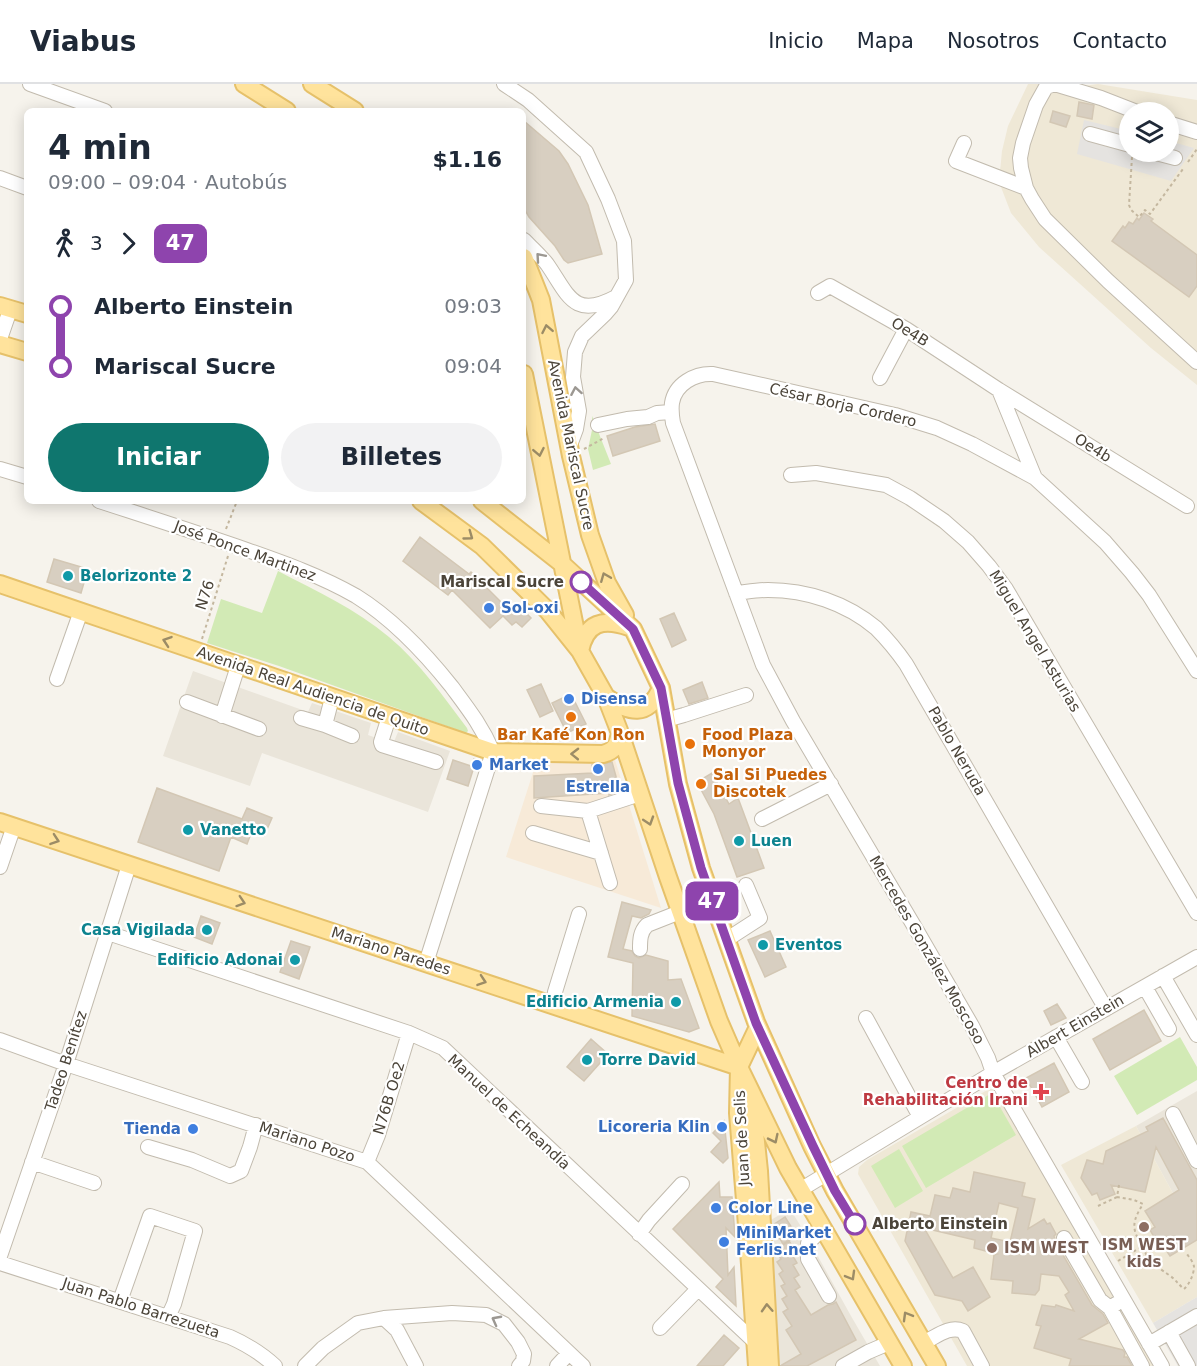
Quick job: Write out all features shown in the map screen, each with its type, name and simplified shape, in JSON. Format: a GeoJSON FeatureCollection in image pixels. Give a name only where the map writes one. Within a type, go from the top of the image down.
{"type":"FeatureCollection","features":[{"type":"Feature","properties":{"kind":"main road"},"geometry":{"type":"LineString","coordinates":[[244,84],[282,108]]}},
{"type":"Feature","properties":{"kind":"main road"},"geometry":{"type":"LineString","coordinates":[[312,84],[350,108]]}},
{"type":"Feature","properties":{"kind":"main road","name":"Avenida Mariscal Sucre"},"geometry":{"type":"LineString","coordinates":[[526,262],[541,300],[570,452],[590,535],[607,583],[633,629]]}},
{"type":"Feature","properties":{"kind":"main road"},"geometry":{"type":"LineString","coordinates":[[5,308],[24,314]]}},
{"type":"Feature","properties":{"kind":"main road"},"geometry":{"type":"LineString","coordinates":[[0,344],[24,351]]}},
{"type":"Feature","properties":{"kind":"main road"},"geometry":{"type":"LineString","coordinates":[[526,407],[580,651]]}},
{"type":"Feature","properties":{"kind":"main road"},"geometry":{"type":"LineString","coordinates":[[425,504],[482,546],[548,611],[580,651],[606,697],[719,1021],[788,1168],[903,1366]]}},
{"type":"Feature","properties":{"kind":"main road"},"geometry":{"type":"LineString","coordinates":[[486,504],[561,563],[633,629],[661,688],[678,783],[701,868],[758,1027],[826,1174],[937,1366]]}},
{"type":"Feature","properties":{"kind":"main road","name":"Avenida Real Audiencia de Quito"},"geometry":{"type":"LineString","coordinates":[[0,584],[493,752],[603,754],[614,749],[618,744],[620,733]]}},
{"type":"Feature","properties":{"kind":"main road"},"geometry":{"type":"LineString","coordinates":[[580,651],[582,639],[598,623],[620,624],[633,629]]}},
{"type":"Feature","properties":{"kind":"main road"},"geometry":{"type":"LineString","coordinates":[[606,697],[618,706],[638,710],[652,704],[661,688]]}},
{"type":"Feature","properties":{"kind":"main road","name":"Mariano Paredes"},"geometry":{"type":"LineString","coordinates":[[7,824],[740,1067]]}},
{"type":"Feature","properties":{"kind":"main road"},"geometry":{"type":"LineString","coordinates":[[740,1067],[758,1027]]}},
{"type":"Feature","properties":{"kind":"main road","name":"Juan de Selis"},"geometry":{"type":"LineString","coordinates":[[740,1067],[753,1113],[759,1171],[756,1250],[757,1366]]}},
{"type":"Feature","properties":{"kind":"main road","name":"Juan de Selis"},"geometry":{"type":"LineString","coordinates":[[740,1067],[738,1113],[770,1366]]}},
{"type":"Feature","properties":{"kind":"main road"},"geometry":{"type":"LineString","coordinates":[[759,1171],[764,1165],[772,1162],[788,1168]]}},
{"type":"Feature","properties":{"kind":"street"},"geometry":{"type":"LineString","coordinates":[[30,84],[97,108]]}},
{"type":"Feature","properties":{"kind":"street"},"geometry":{"type":"LineString","coordinates":[[504,84],[528,100],[586,152],[624,241],[626,280],[605,314],[582,336],[575,352],[573,377],[579,411],[570,452]]}},
{"type":"Feature","properties":{"kind":"street"},"geometry":{"type":"LineString","coordinates":[[1119,105],[1058,85],[1046,87],[1030,120],[1020,158],[1026,188],[1045,219],[1107,281],[1197,362]]}},
{"type":"Feature","properties":{"kind":"street"},"geometry":{"type":"LineString","coordinates":[[1179,126],[1197,132]]}},
{"type":"Feature","properties":{"kind":"street"},"geometry":{"type":"LineString","coordinates":[[1090,134],[1119,142]]}},
{"type":"Feature","properties":{"kind":"street"},"geometry":{"type":"LineString","coordinates":[[964,143],[956,161],[1026,188]]}},
{"type":"Feature","properties":{"kind":"street"},"geometry":{"type":"LineString","coordinates":[[0,178],[24,187]]}},
{"type":"Feature","properties":{"kind":"street"},"geometry":{"type":"LineString","coordinates":[[526,242],[542,258],[563,291],[575,302],[595,306],[616,297]]}},
{"type":"Feature","properties":{"kind":"street","name":"Oe4B"},"geometry":{"type":"LineString","coordinates":[[818,293],[830,286],[906,329],[999,390]]}},
{"type":"Feature","properties":{"kind":"street"},"geometry":{"type":"LineString","coordinates":[[0,339],[5,308]]}},
{"type":"Feature","properties":{"kind":"street"},"geometry":{"type":"LineString","coordinates":[[880,378],[906,329]]}},
{"type":"Feature","properties":{"kind":"street","name":"César Borja Cordero"},"geometry":{"type":"LineString","coordinates":[[671,412],[674,396],[684,383],[698,375],[713,374],[895,415],[937,428],[972,444],[1035,478],[1105,542],[1149,595],[1197,671]]}},
{"type":"Feature","properties":{"kind":"street"},"geometry":{"type":"LineString","coordinates":[[999,390],[1035,478]]}},
{"type":"Feature","properties":{"kind":"street","name":"Oe4b"},"geometry":{"type":"LineString","coordinates":[[999,390],[1187,506]]}},
{"type":"Feature","properties":{"kind":"street"},"geometry":{"type":"LineString","coordinates":[[598,425],[671,412],[673,423],[736,593]]}},
{"type":"Feature","properties":{"kind":"street"},"geometry":{"type":"LineString","coordinates":[[0,469],[24,476]]}},
{"type":"Feature","properties":{"kind":"street","name":"Miguel Angel Asturias"},"geometry":{"type":"LineString","coordinates":[[791,475],[816,473],[886,485],[945,521],[968,542],[1006,589],[1197,913]]}},
{"type":"Feature","properties":{"kind":"street","name":"José Ponce Martinez"},"geometry":{"type":"LineString","coordinates":[[108,504],[311,573],[358,598],[379,613],[416,646],[478,722],[493,752]]}},
{"type":"Feature","properties":{"kind":"street","name":"Pablo Neruda"},"geometry":{"type":"LineString","coordinates":[[736,593],[767,590],[789,591],[834,602],[875,628],[891,644],[906,664],[1106,1009]]}},
{"type":"Feature","properties":{"kind":"street","name":"Mercedes González Moscoso"},"geometry":{"type":"LineString","coordinates":[[736,593],[763,664],[793,721],[972,1026],[988,1058],[993,1074],[1162,1366]]}},
{"type":"Feature","properties":{"kind":"street"},"geometry":{"type":"LineString","coordinates":[[57,679],[81,611]]}},
{"type":"Feature","properties":{"kind":"street"},"geometry":{"type":"LineString","coordinates":[[222,716],[238,666]]}},
{"type":"Feature","properties":{"kind":"street"},"geometry":{"type":"LineString","coordinates":[[666,720],[746,695]]}},
{"type":"Feature","properties":{"kind":"street"},"geometry":{"type":"LineString","coordinates":[[325,725],[333,698]]}},
{"type":"Feature","properties":{"kind":"street"},"geometry":{"type":"LineString","coordinates":[[187,702],[259,729]]}},
{"type":"Feature","properties":{"kind":"street"},"geometry":{"type":"LineString","coordinates":[[389,717],[382,745],[436,762]]}},
{"type":"Feature","properties":{"kind":"street"},"geometry":{"type":"LineString","coordinates":[[301,718],[352,736]]}},
{"type":"Feature","properties":{"kind":"street"},"geometry":{"type":"LineString","coordinates":[[426,963],[493,752]]}},
{"type":"Feature","properties":{"kind":"street"},"geometry":{"type":"LineString","coordinates":[[762,819],[831,784]]}},
{"type":"Feature","properties":{"kind":"street"},"geometry":{"type":"LineString","coordinates":[[542,806],[588,811],[640,794]]}},
{"type":"Feature","properties":{"kind":"street"},"geometry":{"type":"LineString","coordinates":[[588,811],[610,883]]}},
{"type":"Feature","properties":{"kind":"street"},"geometry":{"type":"LineString","coordinates":[[0,867],[7,824]]}},
{"type":"Feature","properties":{"kind":"street"},"geometry":{"type":"LineString","coordinates":[[533,833],[601,853]]}},
{"type":"Feature","properties":{"kind":"street","name":"Tadeo Benítez"},"geometry":{"type":"LineString","coordinates":[[0,1256],[66,1064],[129,865]]}},
{"type":"Feature","properties":{"kind":"street"},"geometry":{"type":"LineString","coordinates":[[726,940],[760,918],[746,885]]}},
{"type":"Feature","properties":{"kind":"street"},"geometry":{"type":"LineString","coordinates":[[640,949],[640,938],[647,925],[680,912]]}},
{"type":"Feature","properties":{"kind":"street"},"geometry":{"type":"LineString","coordinates":[[554,1005],[555,992],[579,914]]}},
{"type":"Feature","properties":{"kind":"street","name":"Manuel de Echeandía"},"geometry":{"type":"LineString","coordinates":[[108,933],[409,1033],[443,1048],[756,1343]]}},
{"type":"Feature","properties":{"kind":"street","name":"Albert Einstein"},"geometry":{"type":"LineString","coordinates":[[800,1190],[1056,1037],[1197,957]]}},
{"type":"Feature","properties":{"kind":"street"},"geometry":{"type":"LineString","coordinates":[[1163,976],[1197,1035]]}},
{"type":"Feature","properties":{"kind":"street"},"geometry":{"type":"LineString","coordinates":[[1145,987],[1169,1029]]}},
{"type":"Feature","properties":{"kind":"street"},"geometry":{"type":"LineString","coordinates":[[867,1018],[920,1117]]}},
{"type":"Feature","properties":{"kind":"street","name":"N76B Oe2"},"geometry":{"type":"LineString","coordinates":[[367,1162],[378,1135],[409,1033]]}},
{"type":"Feature","properties":{"kind":"street"},"geometry":{"type":"LineString","coordinates":[[1056,1037],[1082,1082]]}},
{"type":"Feature","properties":{"kind":"street","name":"Mariano Pozo"},"geometry":{"type":"LineString","coordinates":[[0,1040],[66,1064],[367,1162],[583,1366]]}},
{"type":"Feature","properties":{"kind":"street"},"geometry":{"type":"LineString","coordinates":[[1173,1114],[1193,1142],[1197,1161]]}},
{"type":"Feature","properties":{"kind":"street"},"geometry":{"type":"LineString","coordinates":[[148,1147],[192,1160],[230,1176],[241,1171],[256,1125]]}},
{"type":"Feature","properties":{"kind":"street"},"geometry":{"type":"LineString","coordinates":[[32,1162],[93,1183]]}},
{"type":"Feature","properties":{"kind":"street"},"geometry":{"type":"LineString","coordinates":[[639,1234],[682,1184]]}},
{"type":"Feature","properties":{"kind":"street"},"geometry":{"type":"LineString","coordinates":[[120,1301],[150,1216],[195,1231],[174,1304],[168,1317]]}},
{"type":"Feature","properties":{"kind":"street"},"geometry":{"type":"LineString","coordinates":[[823,1228],[808,1244],[808,1259],[829,1296]]}},
{"type":"Feature","properties":{"kind":"street"},"geometry":{"type":"LineString","coordinates":[[1064,1239],[1100,1300],[1110,1308],[1143,1366]]}},
{"type":"Feature","properties":{"kind":"street","name":"Juan Pablo Barrezueta"},"geometry":{"type":"LineString","coordinates":[[0,1263],[230,1337],[262,1353],[275,1366]]}},
{"type":"Feature","properties":{"kind":"street"},"geometry":{"type":"LineString","coordinates":[[660,1328],[698,1289]]}},
{"type":"Feature","properties":{"kind":"street"},"geometry":{"type":"LineString","coordinates":[[1110,1308],[1123,1300]]}},
{"type":"Feature","properties":{"kind":"street"},"geometry":{"type":"LineString","coordinates":[[305,1366],[323,1348],[358,1323],[384,1318],[452,1313],[486,1315],[504,1324],[524,1354],[519,1366]]}},
{"type":"Feature","properties":{"kind":"street"},"geometry":{"type":"LineString","coordinates":[[1149,1344],[1197,1316]]}},
{"type":"Feature","properties":{"kind":"street"},"geometry":{"type":"LineString","coordinates":[[384,1318],[397,1330],[416,1366]]}},
{"type":"Feature","properties":{"kind":"street"},"geometry":{"type":"LineString","coordinates":[[923,1343],[950,1328],[958,1329],[963,1331],[982,1366]]}},
{"type":"Feature","properties":{"kind":"street"},"geometry":{"type":"LineString","coordinates":[[1170,1332],[1188,1366]]}},
{"type":"Feature","properties":{"kind":"street"},"geometry":{"type":"LineString","coordinates":[[843,1366],[889,1343]]}},
{"type":"Feature","properties":{"kind":"street"},"geometry":{"type":"LineString","coordinates":[[557,1366],[569,1353]]}},
{"type":"Feature","properties":{"kind":"path"},"geometry":{"type":"LineString","coordinates":[[1131,162],[1129,205],[1139,217],[1145,210],[1150,214],[1197,149]]}},
{"type":"Feature","properties":{"kind":"path"},"geometry":{"type":"LineString","coordinates":[[570,452],[604,438]]}},
{"type":"Feature","properties":{"kind":"path","name":"N76"},"geometry":{"type":"LineString","coordinates":[[197,652],[236,504]]}},
{"type":"Feature","properties":{"kind":"path"},"geometry":{"type":"LineString","coordinates":[[1117,1197],[1119,1185]]}},
{"type":"Feature","properties":{"kind":"path"},"geometry":{"type":"LineString","coordinates":[[1098,1206],[1117,1197],[1143,1204],[1135,1215],[1136,1233],[1150,1262],[1173,1277],[1184,1289],[1189,1284],[1194,1268],[1187,1254]]}},
{"type":"Feature","properties":{"kind":"path"},"geometry":{"type":"LineString","coordinates":[[1105,1268],[1143,1246]]}},
{"type":"Feature","properties":{"kind":"shaded area"},"geometry":{"type":"Polygon","coordinates":[[[1028,84],[1083,86],[1098,84],[1197,100],[1197,385],[1151,348],[1039,247],[1011,213],[999,182],[1002,151],[1008,126],[1028,84]]]}},
{"type":"Feature","properties":{"kind":"shaded area"},"geometry":{"type":"Polygon","coordinates":[[[1084,120],[1119,129],[1119,162],[1179,162],[1179,144],[1194,148],[1171,181],[1077,154],[1084,120]]]}},
{"type":"Feature","properties":{"kind":"shaded area"},"geometry":{"type":"Polygon","coordinates":[[[193,671],[308,712],[312,703],[371,723],[368,735],[393,744],[398,732],[450,751],[428,812],[262,753],[250,786],[163,756],[193,671]]]}},
{"type":"Feature","properties":{"kind":"shaded area"},"geometry":{"type":"Polygon","coordinates":[[[615,760],[661,908],[506,857],[536,763],[615,760]]]}},
{"type":"Feature","properties":{"kind":"shaded area","name":"ISM WEST"},"geometry":{"type":"Polygon","coordinates":[[[989,1089],[996,1091],[1153,1366],[967,1366],[858,1174],[859,1167],[867,1160],[989,1089]]]}},
{"type":"Feature","properties":{"kind":"shaded area"},"geometry":{"type":"Polygon","coordinates":[[[1197,1091],[1197,1237],[1136,1126],[1197,1091]]]}},
{"type":"Feature","properties":{"kind":"shaded area","name":"ISM WEST kids"},"geometry":{"type":"Polygon","coordinates":[[[1136,1126],[1197,1237],[1197,1297],[1153,1323],[1061,1165],[1136,1126]]]}},
{"type":"Feature","properties":{"kind":"shaded area"},"geometry":{"type":"Polygon","coordinates":[[[790,1209],[880,1366],[781,1366],[778,1358],[769,1221],[790,1209]]]}},
{"type":"Feature","properties":{"kind":"shaded area"},"geometry":{"type":"Polygon","coordinates":[[[1197,1297],[1197,1366],[1178,1366],[1153,1323],[1197,1297]]]}},
{"type":"Feature","properties":{"kind":"green space"},"geometry":{"type":"Polygon","coordinates":[[[592,416],[611,464],[593,470],[588,449],[592,416]]]}},
{"type":"Feature","properties":{"kind":"green space"},"geometry":{"type":"Polygon","coordinates":[[[278,571],[349,609],[389,637],[431,680],[468,731],[466,733],[279,666],[207,643],[221,599],[262,613],[278,571]]]}},
{"type":"Feature","properties":{"kind":"green space"},"geometry":{"type":"Polygon","coordinates":[[[1180,1037],[1197,1067],[1197,1080],[1137,1115],[1114,1076],[1180,1037]]]}},
{"type":"Feature","properties":{"kind":"green space"},"geometry":{"type":"Polygon","coordinates":[[[992,1093],[1016,1135],[926,1188],[902,1146],[992,1093]]]}},
{"type":"Feature","properties":{"kind":"green space"},"geometry":{"type":"Polygon","coordinates":[[[899,1149],[923,1191],[895,1208],[871,1166],[899,1149]]]}},
{"type":"Feature","properties":{"kind":"building"},"geometry":{"type":"Polygon","coordinates":[[[1079,102],[1094,105],[1092,119],[1077,116],[1079,102]]]}},
{"type":"Feature","properties":{"kind":"building"},"geometry":{"type":"Polygon","coordinates":[[[1053,111],[1070,116],[1066,127],[1050,122],[1053,111]]]}},
{"type":"Feature","properties":{"kind":"building"},"geometry":{"type":"Polygon","coordinates":[[[526,123],[559,151],[568,164],[588,205],[602,254],[568,263],[526,212],[526,123]]]}},
{"type":"Feature","properties":{"kind":"building"},"geometry":{"type":"Polygon","coordinates":[[[1144,213],[1153,219],[1151,221],[1197,255],[1197,286],[1189,297],[1112,241],[1123,226],[1125,228],[1129,222],[1133,224],[1144,213]]]}},
{"type":"Feature","properties":{"kind":"building"},"geometry":{"type":"Polygon","coordinates":[[[655,424],[660,441],[613,456],[607,436],[635,427],[655,424]]]}},
{"type":"Feature","properties":{"kind":"building"},"geometry":{"type":"Polygon","coordinates":[[[420,537],[469,574],[471,572],[509,610],[516,603],[531,618],[522,627],[516,622],[512,625],[503,616],[490,628],[452,590],[448,595],[403,561],[420,537]]]}},
{"type":"Feature","properties":{"kind":"building","name":"Belorizonte 2"},"geometry":{"type":"Polygon","coordinates":[[[54,559],[88,569],[81,593],[47,582],[54,559]]]}},
{"type":"Feature","properties":{"kind":"building"},"geometry":{"type":"Polygon","coordinates":[[[674,613],[686,640],[672,647],[660,619],[674,613]]]}},
{"type":"Feature","properties":{"kind":"building"},"geometry":{"type":"Polygon","coordinates":[[[702,682],[708,698],[689,704],[683,690],[702,682]]]}},
{"type":"Feature","properties":{"kind":"building","name":"Disensa"},"geometry":{"type":"Polygon","coordinates":[[[541,684],[553,711],[540,717],[527,690],[541,684]]]}},
{"type":"Feature","properties":{"kind":"building","name":"Bar Kafé Kon Ron"},"geometry":{"type":"Polygon","coordinates":[[[571,694],[586,724],[567,733],[552,703],[571,694]]]}},
{"type":"Feature","properties":{"kind":"building"},"geometry":{"type":"Polygon","coordinates":[[[474,759],[481,761],[477,771],[473,770],[468,786],[447,779],[453,760],[471,766],[474,759]]]}},
{"type":"Feature","properties":{"kind":"building"},"geometry":{"type":"Polygon","coordinates":[[[612,762],[620,791],[609,795],[609,793],[534,798],[534,776],[593,773],[592,765],[612,762]]]}},
{"type":"Feature","properties":{"kind":"building","name":"Luen"},"geometry":{"type":"Polygon","coordinates":[[[712,773],[729,804],[738,798],[764,868],[737,877],[714,814],[697,782],[712,773]]]}},
{"type":"Feature","properties":{"kind":"building","name":"Vanetto"},"geometry":{"type":"Polygon","coordinates":[[[157,788],[242,819],[247,808],[272,818],[264,836],[252,831],[247,844],[231,837],[219,871],[138,842],[157,788]]]}},
{"type":"Feature","properties":{"kind":"building"},"geometry":{"type":"Polygon","coordinates":[[[622,902],[651,910],[649,914],[641,918],[632,916],[623,949],[632,951],[639,958],[646,955],[668,961],[668,980],[681,979],[699,1028],[689,1032],[632,1016],[633,963],[608,957],[622,902]]]}},
{"type":"Feature","properties":{"kind":"building","name":"Casa Vigilada"},"geometry":{"type":"Polygon","coordinates":[[[201,916],[220,923],[212,944],[194,937],[201,916]]]}},
{"type":"Feature","properties":{"kind":"building"},"geometry":{"type":"Polygon","coordinates":[[[770,931],[786,967],[765,977],[748,940],[770,931]]]}},
{"type":"Feature","properties":{"kind":"building","name":"Edificio Adonai"},"geometry":{"type":"Polygon","coordinates":[[[291,941],[310,947],[299,979],[280,972],[291,941]]]}},
{"type":"Feature","properties":{"kind":"building"},"geometry":{"type":"Polygon","coordinates":[[[1057,1004],[1066,1018],[1051,1025],[1044,1011],[1057,1004]]]}},
{"type":"Feature","properties":{"kind":"building"},"geometry":{"type":"Polygon","coordinates":[[[1144,1010],[1161,1041],[1110,1070],[1093,1039],[1144,1010]]]}},
{"type":"Feature","properties":{"kind":"building","name":"Torre David"},"geometry":{"type":"Polygon","coordinates":[[[591,1039],[608,1054],[584,1081],[567,1067],[591,1039]]]}},
{"type":"Feature","properties":{"kind":"building"},"geometry":{"type":"Polygon","coordinates":[[[1054,1063],[1069,1092],[1042,1107],[1026,1078],[1054,1063]]]}},
{"type":"Feature","properties":{"kind":"building"},"geometry":{"type":"Polygon","coordinates":[[[1163,1118],[1197,1180],[1197,1240],[1170,1256],[1150,1230],[1155,1227],[1145,1211],[1179,1190],[1156,1147],[1145,1192],[1111,1185],[1115,1194],[1100,1200],[1097,1193],[1092,1195],[1081,1178],[1087,1160],[1103,1164],[1106,1151],[1148,1131],[1146,1127],[1163,1118]]]}},
{"type":"Feature","properties":{"kind":"building"},"geometry":{"type":"Polygon","coordinates":[[[724,1121],[728,1158],[723,1163],[711,1152],[721,1141],[713,1133],[724,1121]]]}},
{"type":"Feature","properties":{"kind":"building"},"geometry":{"type":"Polygon","coordinates":[[[974,1172],[1025,1183],[1022,1196],[1035,1199],[1028,1229],[1044,1219],[1047,1224],[1050,1223],[1056,1234],[1054,1236],[1056,1243],[1092,1305],[1103,1314],[1108,1323],[1079,1339],[1123,1350],[1124,1357],[1127,1357],[1132,1366],[1069,1366],[1071,1359],[1034,1348],[1041,1326],[1036,1325],[1042,1305],[1055,1307],[1056,1305],[1074,1311],[1065,1295],[1069,1292],[1059,1276],[1041,1274],[1039,1290],[1035,1295],[1012,1293],[1013,1281],[991,1279],[994,1255],[997,1254],[974,1248],[975,1240],[924,1228],[953,1278],[973,1267],[990,1297],[968,1311],[962,1301],[935,1295],[905,1241],[911,1212],[930,1216],[935,1195],[950,1198],[953,1188],[970,1192],[974,1172]],[[999,1203],[991,1238],[1010,1242],[1018,1208],[999,1203]]]}},
{"type":"Feature","properties":{"kind":"building"},"geometry":{"type":"Polygon","coordinates":[[[719,1182],[720,1197],[732,1197],[735,1237],[726,1228],[728,1275],[734,1267],[736,1306],[716,1287],[723,1279],[673,1229],[719,1182]]]}},
{"type":"Feature","properties":{"kind":"building"},"geometry":{"type":"Polygon","coordinates":[[[785,1217],[797,1236],[783,1244],[773,1225],[785,1217]]]}},
{"type":"Feature","properties":{"kind":"building"},"geometry":{"type":"Polygon","coordinates":[[[789,1241],[795,1250],[791,1253],[797,1263],[793,1265],[799,1275],[794,1278],[800,1287],[795,1290],[811,1315],[836,1302],[856,1340],[807,1366],[780,1366],[801,1354],[786,1330],[792,1326],[783,1312],[788,1309],[782,1299],[787,1296],[781,1286],[785,1284],[779,1274],[783,1271],[777,1262],[781,1259],[775,1250],[789,1241]]]}},
{"type":"Feature","properties":{"kind":"building"},"geometry":{"type":"Polygon","coordinates":[[[724,1335],[739,1348],[723,1366],[697,1366],[724,1335]]]}},
{"type":"Feature","properties":{"kind":"bus line","name":"47"},"geometry":{"type":"LineString","coordinates":[[581,582],[633,629],[661,688],[678,783],[701,868],[756,1023],[835,1191],[855,1224]]}},
{"type":"Feature","properties":{"kind":"place","name":"Belorizonte 2"},"geometry":{"type":"Point","coordinates":[68,576]}},
{"type":"Feature","properties":{"kind":"place","name":"Mariscal Sucre"},"geometry":{"type":"Point","coordinates":[581,582]}},
{"type":"Feature","properties":{"kind":"place","name":"Sol-oxi"},"geometry":{"type":"Point","coordinates":[489,608]}},
{"type":"Feature","properties":{"kind":"place","name":"Disensa"},"geometry":{"type":"Point","coordinates":[569,699]}},
{"type":"Feature","properties":{"kind":"place","name":"Bar Kafé Kon Ron"},"geometry":{"type":"Point","coordinates":[571,717]}},
{"type":"Feature","properties":{"kind":"place","name":"Food Plaza Monyor"},"geometry":{"type":"Point","coordinates":[690,744]}},
{"type":"Feature","properties":{"kind":"place","name":"Market"},"geometry":{"type":"Point","coordinates":[477,765]}},
{"type":"Feature","properties":{"kind":"place","name":"Estrella"},"geometry":{"type":"Point","coordinates":[598,769]}},
{"type":"Feature","properties":{"kind":"place","name":"Sal Si Puedes Discotek"},"geometry":{"type":"Point","coordinates":[701,784]}},
{"type":"Feature","properties":{"kind":"place","name":"Vanetto"},"geometry":{"type":"Point","coordinates":[188,830]}},
{"type":"Feature","properties":{"kind":"place","name":"Luen"},"geometry":{"type":"Point","coordinates":[739,841]}},
{"type":"Feature","properties":{"kind":"place","name":"Casa Vigilada"},"geometry":{"type":"Point","coordinates":[207,930]}},
{"type":"Feature","properties":{"kind":"place","name":"Eventos"},"geometry":{"type":"Point","coordinates":[763,945]}},
{"type":"Feature","properties":{"kind":"place","name":"Edificio Adonai"},"geometry":{"type":"Point","coordinates":[295,960]}},
{"type":"Feature","properties":{"kind":"place","name":"Edificio Armenia"},"geometry":{"type":"Point","coordinates":[676,1002]}},
{"type":"Feature","properties":{"kind":"place","name":"Torre David"},"geometry":{"type":"Point","coordinates":[587,1060]}},
{"type":"Feature","properties":{"kind":"place","name":"Centro de Rehabilitación Irani"},"geometry":{"type":"Point","coordinates":[1041,1092]}},
{"type":"Feature","properties":{"kind":"place","name":"Licoreria Klin"},"geometry":{"type":"Point","coordinates":[722,1127]}},
{"type":"Feature","properties":{"kind":"place","name":"Tienda"},"geometry":{"type":"Point","coordinates":[193,1129]}},
{"type":"Feature","properties":{"kind":"place","name":"Color Line"},"geometry":{"type":"Point","coordinates":[716,1208]}},
{"type":"Feature","properties":{"kind":"place","name":"Alberto Einstein"},"geometry":{"type":"Point","coordinates":[855,1224]}},
{"type":"Feature","properties":{"kind":"place","name":"ISM WEST kids"},"geometry":{"type":"Point","coordinates":[1144,1227]}},
{"type":"Feature","properties":{"kind":"place","name":"MiniMarket Ferlis.net"},"geometry":{"type":"Point","coordinates":[724,1242]}},
{"type":"Feature","properties":{"kind":"place","name":"ISM WEST"},"geometry":{"type":"Point","coordinates":[992,1248]}}]}
